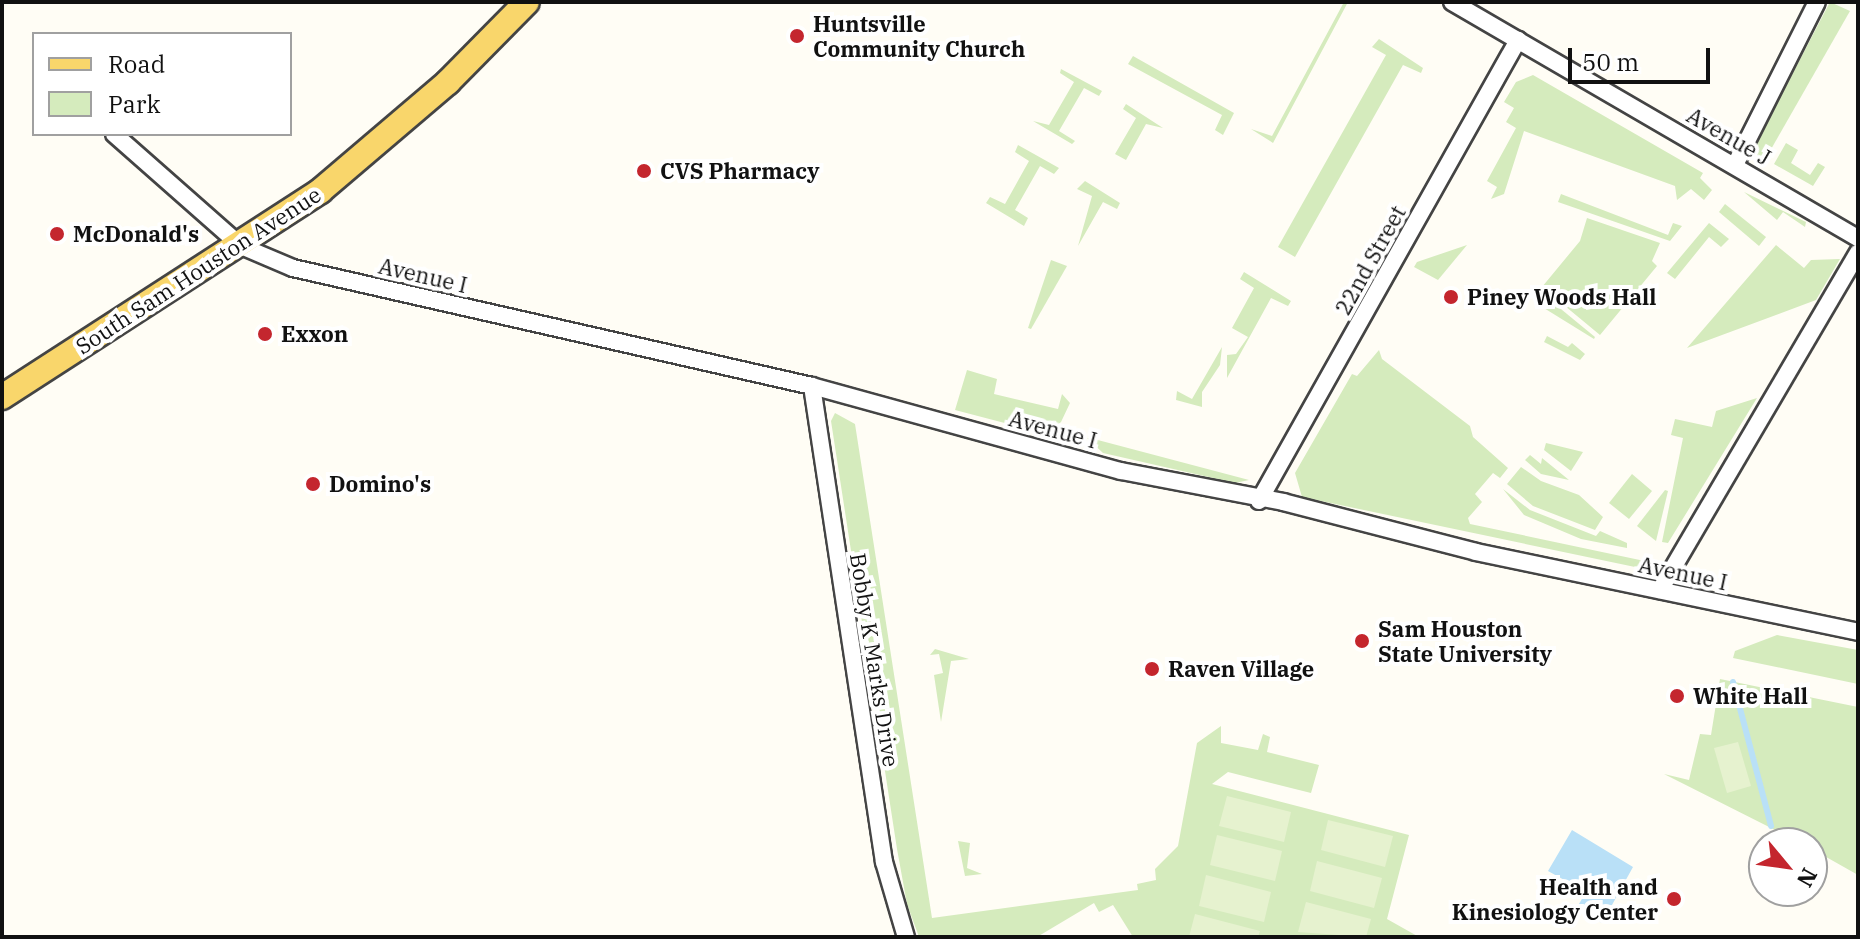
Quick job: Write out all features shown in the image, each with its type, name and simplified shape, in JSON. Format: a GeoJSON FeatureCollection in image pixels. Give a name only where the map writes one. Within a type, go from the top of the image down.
{"type":"FeatureCollection","features":[{"type":"Feature","properties":{"kind":"main road","name":"South Sam Houston Avenue"},"geometry":{"type":"LineString","coordinates":[[2,397],[241,246],[387,136],[527,2]]}},
{"type":"Feature","properties":{"kind":"street","name":"Avenue J"},"geometry":{"type":"LineString","coordinates":[[1452,2],[1858,238]]}},
{"type":"Feature","properties":{"kind":"street"},"geometry":{"type":"LineString","coordinates":[[1735,165],[1817,2]]}},
{"type":"Feature","properties":{"kind":"street","name":"22nd Street"},"geometry":{"type":"LineString","coordinates":[[1259,501],[1518,40]]}},
{"type":"Feature","properties":{"kind":"street","name":"Avenue I"},"geometry":{"type":"LineString","coordinates":[[116,136],[241,246],[293,268],[812,386],[1121,471],[1259,501],[1283,502],[1476,552],[1858,632]]}},
{"type":"Feature","properties":{"kind":"street"},"geometry":{"type":"LineString","coordinates":[[1660,590],[1858,253]]}},
{"type":"Feature","properties":{"kind":"street","name":"Bobby K Marks Drive"},"geometry":{"type":"LineString","coordinates":[[812,386],[884,862],[906,937]]}},
{"type":"Feature","properties":{"kind":"green space"},"geometry":{"type":"Polygon","coordinates":[[[1344,2],[1348,2],[1273,143],[1251,129],[1272,136],[1344,2]]]}},
{"type":"Feature","properties":{"kind":"green space"},"geometry":{"type":"Polygon","coordinates":[[[1830,2],[1850,11],[1766,158],[1750,155],[1830,2]]]}},
{"type":"Feature","properties":{"kind":"green space"},"geometry":{"type":"Polygon","coordinates":[[[1379,39],[1423,68],[1421,73],[1403,65],[1295,257],[1278,247],[1386,55],[1372,47],[1379,39]]]}},
{"type":"Feature","properties":{"kind":"green space"},"geometry":{"type":"Polygon","coordinates":[[[1133,56],[1234,113],[1223,135],[1215,130],[1222,115],[1128,64],[1133,56]]]}},
{"type":"Feature","properties":{"kind":"green space"},"geometry":{"type":"Polygon","coordinates":[[[1061,69],[1102,91],[1099,96],[1084,88],[1059,131],[1075,141],[1072,144],[1033,121],[1049,125],[1074,82],[1060,73],[1061,69]]]}},
{"type":"Feature","properties":{"kind":"green space"},"geometry":{"type":"Polygon","coordinates":[[[1533,75],[1703,173],[1700,178],[1712,190],[1704,200],[1691,189],[1677,200],[1675,186],[1524,131],[1504,194],[1491,199],[1497,187],[1487,181],[1516,128],[1506,122],[1514,108],[1504,102],[1516,82],[1533,75]]]}},
{"type":"Feature","properties":{"kind":"green space"},"geometry":{"type":"Polygon","coordinates":[[[1126,104],[1163,128],[1146,124],[1126,160],[1115,154],[1136,118],[1123,109],[1126,104]]]}},
{"type":"Feature","properties":{"kind":"green space"},"geometry":{"type":"Polygon","coordinates":[[[1786,143],[1798,150],[1791,163],[1810,175],[1818,163],[1825,167],[1813,186],[1774,164],[1786,143]]]}},
{"type":"Feature","properties":{"kind":"green space"},"geometry":{"type":"Polygon","coordinates":[[[1018,145],[1059,168],[1054,174],[1040,166],[1015,210],[1028,218],[1024,226],[986,203],[990,197],[1005,204],[1029,161],[1015,152],[1018,145]]]}},
{"type":"Feature","properties":{"kind":"green space"},"geometry":{"type":"Polygon","coordinates":[[[1085,181],[1120,203],[1117,209],[1103,202],[1078,246],[1092,196],[1077,189],[1085,181]]]}},
{"type":"Feature","properties":{"kind":"green space"},"geometry":{"type":"Polygon","coordinates":[[[1744,192],[1806,222],[1805,227],[1783,212],[1777,220],[1744,192]]]}},
{"type":"Feature","properties":{"kind":"green space"},"geometry":{"type":"Polygon","coordinates":[[[1561,194],[1668,235],[1673,223],[1682,226],[1670,241],[1558,202],[1561,194]]]}},
{"type":"Feature","properties":{"kind":"green space"},"geometry":{"type":"Polygon","coordinates":[[[1725,204],[1766,237],[1759,246],[1719,212],[1725,204]]]}},
{"type":"Feature","properties":{"kind":"green space"},"geometry":{"type":"Polygon","coordinates":[[[1587,218],[1660,243],[1652,261],[1657,266],[1600,335],[1542,287],[1580,241],[1587,218]]]}},
{"type":"Feature","properties":{"kind":"green space"},"geometry":{"type":"Polygon","coordinates":[[[1709,223],[1729,239],[1721,247],[1709,237],[1675,279],[1667,273],[1709,223]]]}},
{"type":"Feature","properties":{"kind":"green space"},"geometry":{"type":"Polygon","coordinates":[[[1467,245],[1438,280],[1414,267],[1417,262],[1467,245]]]}},
{"type":"Feature","properties":{"kind":"green space"},"geometry":{"type":"Polygon","coordinates":[[[1776,245],[1804,268],[1811,260],[1840,259],[1816,300],[1687,348],[1776,245]]]}},
{"type":"Feature","properties":{"kind":"green space"},"geometry":{"type":"Polygon","coordinates":[[[1051,260],[1067,266],[1031,329],[1028,328],[1051,260]]]}},
{"type":"Feature","properties":{"kind":"green space"},"geometry":{"type":"Polygon","coordinates":[[[1244,272],[1291,301],[1288,306],[1271,298],[1227,378],[1227,355],[1236,354],[1248,337],[1232,328],[1254,288],[1240,279],[1244,272]]]}},
{"type":"Feature","properties":{"kind":"green space"},"geometry":{"type":"Polygon","coordinates":[[[1539,291],[1594,339],[1539,305],[1535,296],[1539,291]]]}},
{"type":"Feature","properties":{"kind":"green space"},"geometry":{"type":"Polygon","coordinates":[[[1547,336],[1568,347],[1572,343],[1585,354],[1580,360],[1544,342],[1547,336]]]}},
{"type":"Feature","properties":{"kind":"green space"},"geometry":{"type":"Polygon","coordinates":[[[1222,347],[1220,365],[1202,392],[1202,407],[1176,400],[1177,391],[1192,399],[1222,347]]]}},
{"type":"Feature","properties":{"kind":"green space"},"geometry":{"type":"Polygon","coordinates":[[[1379,350],[1382,359],[1470,426],[1473,437],[1508,468],[1500,478],[1493,473],[1475,494],[1482,502],[1468,518],[1470,524],[1654,563],[1635,567],[1302,497],[1295,473],[1352,374],[1357,376],[1379,350]]]}},
{"type":"Feature","properties":{"kind":"green space"},"geometry":{"type":"Polygon","coordinates":[[[967,370],[997,379],[994,394],[1058,409],[1062,394],[1070,403],[1061,422],[1046,434],[955,410],[967,370]]]}},
{"type":"Feature","properties":{"kind":"green space"},"geometry":{"type":"Polygon","coordinates":[[[1757,398],[1668,543],[1662,542],[1683,438],[1671,435],[1675,419],[1712,427],[1716,411],[1757,398]]]}},
{"type":"Feature","properties":{"kind":"green space"},"geometry":{"type":"Polygon","coordinates":[[[835,413],[855,424],[932,918],[1138,890],[1137,884],[1156,880],[1155,869],[1178,846],[1197,743],[1221,726],[1221,743],[1258,750],[1263,734],[1270,737],[1267,752],[1319,765],[1311,793],[1228,772],[1212,784],[1409,835],[1387,919],[1419,937],[1133,937],[1113,905],[1099,912],[1094,903],[1037,937],[919,937],[907,904],[897,849],[831,421],[835,413]]]}},
{"type":"Feature","properties":{"kind":"green space"},"geometry":{"type":"Polygon","coordinates":[[[1087,438],[1249,480],[1235,483],[1103,453],[1087,438]]]}},
{"type":"Feature","properties":{"kind":"green space"},"geometry":{"type":"Polygon","coordinates":[[[1546,443],[1583,452],[1571,471],[1544,450],[1546,443]]]}},
{"type":"Feature","properties":{"kind":"green space"},"geometry":{"type":"Polygon","coordinates":[[[1530,455],[1541,464],[1542,458],[1569,480],[1541,474],[1525,460],[1530,455]]]}},
{"type":"Feature","properties":{"kind":"green space"},"geometry":{"type":"Polygon","coordinates":[[[1521,467],[1541,481],[1579,495],[1603,517],[1595,530],[1533,506],[1507,484],[1521,467]]]}},
{"type":"Feature","properties":{"kind":"green space"},"geometry":{"type":"Polygon","coordinates":[[[1632,474],[1652,491],[1629,519],[1609,503],[1632,474]]]}},
{"type":"Feature","properties":{"kind":"green space"},"geometry":{"type":"Polygon","coordinates":[[[1503,489],[1530,510],[1596,536],[1600,531],[1627,543],[1627,548],[1581,539],[1524,515],[1503,489]]]}},
{"type":"Feature","properties":{"kind":"green space"},"geometry":{"type":"Polygon","coordinates":[[[1665,490],[1668,491],[1656,541],[1637,526],[1665,490]]]}},
{"type":"Feature","properties":{"kind":"green space"},"geometry":{"type":"Polygon","coordinates":[[[1777,635],[1858,650],[1858,684],[1733,658],[1735,651],[1777,635]]]}},
{"type":"Feature","properties":{"kind":"green space"},"geometry":{"type":"Polygon","coordinates":[[[935,649],[969,659],[951,661],[941,722],[934,675],[943,673],[939,654],[930,655],[935,649]]]}},
{"type":"Feature","properties":{"kind":"green space"},"geometry":{"type":"Polygon","coordinates":[[[1720,679],[1858,707],[1858,875],[1828,858],[1828,827],[1769,827],[1664,774],[1689,780],[1700,734],[1711,735],[1720,679]]]}},
{"type":"Feature","properties":{"kind":"green space"},"geometry":{"type":"Polygon","coordinates":[[[1738,742],[1751,786],[1727,793],[1714,748],[1738,742]]]}},
{"type":"Feature","properties":{"kind":"green space"},"geometry":{"type":"Polygon","coordinates":[[[1227,796],[1291,812],[1284,842],[1219,826],[1227,796]]]}},
{"type":"Feature","properties":{"kind":"green space"},"geometry":{"type":"Polygon","coordinates":[[[1328,820],[1393,836],[1385,867],[1321,850],[1328,820]]]}},
{"type":"Feature","properties":{"kind":"green space"},"geometry":{"type":"Polygon","coordinates":[[[1217,835],[1282,851],[1275,881],[1210,865],[1217,835]]]}},
{"type":"Feature","properties":{"kind":"green space"},"geometry":{"type":"Polygon","coordinates":[[[958,841],[970,843],[967,868],[982,874],[965,876],[958,841]]]}},
{"type":"Feature","properties":{"kind":"green space"},"geometry":{"type":"Polygon","coordinates":[[[1317,861],[1382,878],[1374,908],[1310,891],[1317,861]]]}},
{"type":"Feature","properties":{"kind":"green space"},"geometry":{"type":"Polygon","coordinates":[[[1206,875],[1271,892],[1264,922],[1199,906],[1206,875]]]}},
{"type":"Feature","properties":{"kind":"green space"},"geometry":{"type":"Polygon","coordinates":[[[1306,902],[1371,919],[1366,937],[1298,932],[1306,902]]]}},
{"type":"Feature","properties":{"kind":"green space"},"geometry":{"type":"Polygon","coordinates":[[[1195,914],[1260,931],[1258,937],[1189,937],[1195,914]]]}},
{"type":"Feature","properties":{"kind":"water"},"geometry":{"type":"Polygon","coordinates":[[[1572,830],[1633,867],[1602,923],[1576,909],[1586,892],[1548,871],[1572,830]]]}},
{"type":"Feature","properties":{"kind":"waterway"},"geometry":{"type":"LineString","coordinates":[[1733,682],[1771,826]]}},
{"type":"Feature","properties":{"kind":"place","name":"Huntsville Community Church"},"geometry":{"type":"Point","coordinates":[797,36]}},
{"type":"Feature","properties":{"kind":"place","name":"CVS Pharmacy"},"geometry":{"type":"Point","coordinates":[644,171]}},
{"type":"Feature","properties":{"kind":"place","name":"McDonald's"},"geometry":{"type":"Point","coordinates":[57,234]}},
{"type":"Feature","properties":{"kind":"place","name":"Piney Woods Hall"},"geometry":{"type":"Point","coordinates":[1451,297]}},
{"type":"Feature","properties":{"kind":"place","name":"Exxon"},"geometry":{"type":"Point","coordinates":[265,334]}},
{"type":"Feature","properties":{"kind":"place","name":"Domino's"},"geometry":{"type":"Point","coordinates":[313,484]}},
{"type":"Feature","properties":{"kind":"place","name":"Sam Houston State University"},"geometry":{"type":"Point","coordinates":[1362,641]}},
{"type":"Feature","properties":{"kind":"place","name":"Raven Village"},"geometry":{"type":"Point","coordinates":[1152,669]}},
{"type":"Feature","properties":{"kind":"place","name":"White Hall"},"geometry":{"type":"Point","coordinates":[1677,696]}},
{"type":"Feature","properties":{"kind":"place","name":"Health and Kinesiology Center"},"geometry":{"type":"Point","coordinates":[1674,899]}}]}
